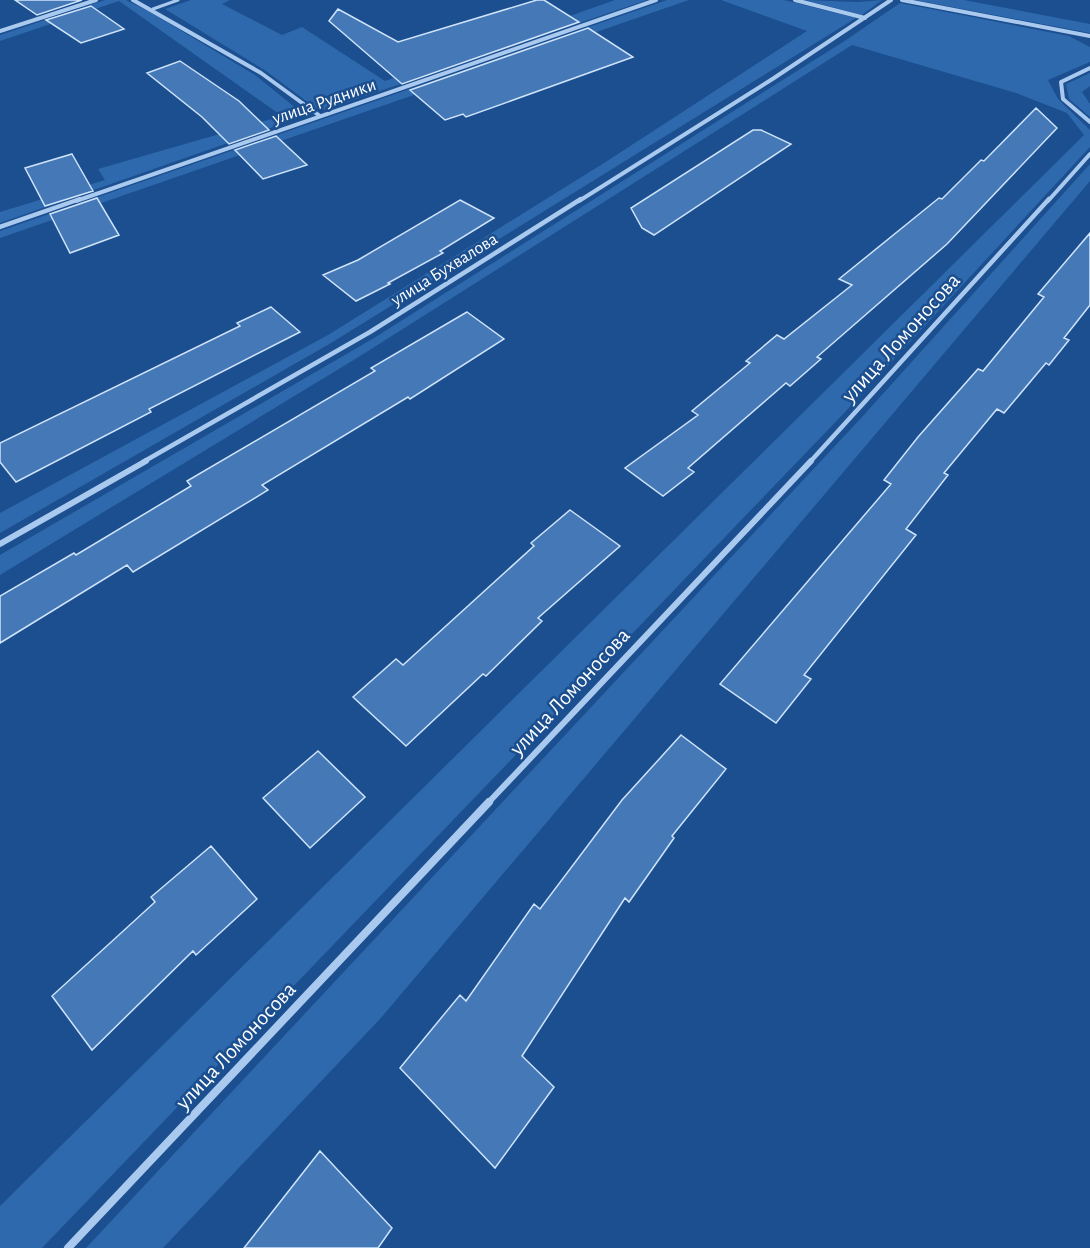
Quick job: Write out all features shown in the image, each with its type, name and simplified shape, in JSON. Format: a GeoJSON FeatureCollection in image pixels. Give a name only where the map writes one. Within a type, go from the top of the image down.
{"type":"FeatureCollection","features":[{"type":"Feature","properties":{"kind":"street"},"geometry":{"type":"LineString","coordinates":[[0,31],[96,0]]}},
{"type":"Feature","properties":{"kind":"street"},"geometry":{"type":"LineString","coordinates":[[134,0],[261,73],[320,116]]}},
{"type":"Feature","properties":{"kind":"street","name":"улица Рудники"},"geometry":{"type":"LineString","coordinates":[[0,227],[656,0]]}},
{"type":"Feature","properties":{"kind":"street"},"geometry":{"type":"LineString","coordinates":[[795,0],[865,18]]}},
{"type":"Feature","properties":{"kind":"street","name":"улица Бухвалова"},"geometry":{"type":"LineString","coordinates":[[0,544],[370,332],[891,0]]}},
{"type":"Feature","properties":{"kind":"street"},"geometry":{"type":"LineString","coordinates":[[902,0],[1090,36]]}},
{"type":"Feature","properties":{"kind":"street"},"geometry":{"type":"LineString","coordinates":[[1074,34],[1090,42]]}},
{"type":"Feature","properties":{"kind":"street"},"geometry":{"type":"LineString","coordinates":[[1090,68],[1061,82],[1063,99],[1090,122]]}},
{"type":"Feature","properties":{"kind":"street","name":"улица Ломоносова"},"geometry":{"type":"LineString","coordinates":[[68,1248],[855,414],[1090,154]]}},
{"type":"Feature","properties":{"kind":"lane"},"geometry":{"type":"LineString","coordinates":[[153,9],[178,0]]}},
{"type":"Feature","properties":{"kind":"shaded area"},"geometry":{"type":"Polygon","coordinates":[[[105,0],[126,0],[150,12],[255,75],[302,113],[296,119],[0,223],[0,212],[105,180],[98,169],[282,116],[119,1],[0,41],[0,35],[105,0]]]}},
{"type":"Feature","properties":{"kind":"shaded area"},"geometry":{"type":"Polygon","coordinates":[[[191,0],[230,0],[222,4],[282,35],[302,27],[385,81],[615,0],[647,0],[324,110],[317,109],[266,71],[165,9],[191,0]]]}},
{"type":"Feature","properties":{"kind":"shaded area"},"geometry":{"type":"Polygon","coordinates":[[[667,0],[689,0],[0,238],[0,231],[667,0]]]}},
{"type":"Feature","properties":{"kind":"shaded area"},"geometry":{"type":"Polygon","coordinates":[[[721,0],[784,0],[856,18],[331,343],[0,533],[0,513],[328,335],[604,163],[807,31],[721,0]]]}},
{"type":"Feature","properties":{"kind":"shaded area"},"geometry":{"type":"Polygon","coordinates":[[[805,0],[858,2],[882,0],[862,15],[805,0]]]}},
{"type":"Feature","properties":{"kind":"shaded area"},"geometry":{"type":"Polygon","coordinates":[[[915,0],[964,0],[1090,24],[1090,33],[915,0]]]}},
{"type":"Feature","properties":{"kind":"shaded area"},"geometry":{"type":"Polygon","coordinates":[[[900,3],[1069,36],[1090,47],[1090,62],[1048,80],[1058,99],[1090,130],[1090,147],[847,410],[42,1248],[0,1248],[0,1206],[1084,135],[1067,113],[1016,93],[852,45],[357,358],[0,575],[0,555],[374,338],[843,42],[900,3]]]}},
{"type":"Feature","properties":{"kind":"shaded area"},"geometry":{"type":"Polygon","coordinates":[[[1090,73],[1090,86],[1082,92],[1090,104],[1090,117],[1069,99],[1066,84],[1090,73]]]}},
{"type":"Feature","properties":{"kind":"shaded area"},"geometry":{"type":"Polygon","coordinates":[[[1090,164],[1090,181],[380,1019],[163,1248],[86,1248],[862,417],[1090,164]]]}},
{"type":"Feature","properties":{"kind":"building"},"geometry":{"type":"Polygon","coordinates":[[[15,0],[82,0],[37,15],[15,0]]]}},
{"type":"Feature","properties":{"kind":"building"},"geometry":{"type":"Polygon","coordinates":[[[537,0],[544,0],[579,22],[402,84],[329,21],[338,9],[398,42],[537,0]]]}},
{"type":"Feature","properties":{"kind":"building"},"geometry":{"type":"Polygon","coordinates":[[[91,6],[124,29],[81,43],[46,20],[91,6]]]}},
{"type":"Feature","properties":{"kind":"building"},"geometry":{"type":"Polygon","coordinates":[[[588,28],[633,57],[466,117],[463,114],[445,120],[410,90],[588,28]]]}},
{"type":"Feature","properties":{"kind":"building"},"geometry":{"type":"Polygon","coordinates":[[[180,61],[239,101],[269,130],[229,144],[202,117],[147,73],[180,61]]]}},
{"type":"Feature","properties":{"kind":"building"},"geometry":{"type":"Polygon","coordinates":[[[1036,108],[1057,128],[947,244],[817,357],[821,359],[790,386],[786,383],[688,468],[694,472],[663,496],[625,468],[698,415],[692,411],[750,363],[746,361],[777,335],[784,339],[852,285],[839,279],[939,198],[942,199],[981,160],[984,161],[1036,108]]]}},
{"type":"Feature","properties":{"kind":"building"},"geometry":{"type":"Polygon","coordinates":[[[753,130],[761,130],[791,144],[654,235],[642,228],[631,208],[753,130]]]}},
{"type":"Feature","properties":{"kind":"building"},"geometry":{"type":"Polygon","coordinates":[[[276,136],[307,165],[263,179],[235,150],[276,136]]]}},
{"type":"Feature","properties":{"kind":"building"},"geometry":{"type":"Polygon","coordinates":[[[72,154],[93,191],[45,206],[25,168],[72,154]]]}},
{"type":"Feature","properties":{"kind":"building"},"geometry":{"type":"Polygon","coordinates":[[[97,198],[119,235],[70,253],[50,214],[97,198]]]}},
{"type":"Feature","properties":{"kind":"building"},"geometry":{"type":"Polygon","coordinates":[[[460,200],[494,218],[440,251],[443,253],[388,283],[390,284],[356,301],[323,275],[358,260],[460,200]]]}},
{"type":"Feature","properties":{"kind":"building"},"geometry":{"type":"Polygon","coordinates":[[[1090,233],[1090,305],[1064,338],[1069,340],[1049,365],[1046,363],[1004,413],[997,409],[944,473],[948,475],[906,529],[916,535],[804,675],[811,679],[776,723],[720,684],[891,484],[884,480],[918,437],[978,369],[983,371],[1044,297],[1038,294],[1090,233]]]}},
{"type":"Feature","properties":{"kind":"building"},"geometry":{"type":"Polygon","coordinates":[[[271,307],[300,332],[149,409],[151,412],[16,482],[0,462],[0,443],[240,326],[237,323],[271,307]]]}},
{"type":"Feature","properties":{"kind":"building"},"geometry":{"type":"Polygon","coordinates":[[[467,312],[504,339],[410,399],[408,397],[262,485],[268,490],[133,572],[127,565],[0,643],[0,596],[74,553],[76,555],[191,486],[187,481],[375,371],[371,368],[467,312]]]}},
{"type":"Feature","properties":{"kind":"building"},"geometry":{"type":"Polygon","coordinates":[[[570,510],[620,546],[538,618],[542,621],[486,676],[483,674],[406,746],[353,697],[396,659],[403,665],[534,546],[531,543],[570,510]]]}},
{"type":"Feature","properties":{"kind":"building"},"geometry":{"type":"Polygon","coordinates":[[[681,735],[726,769],[672,836],[674,838],[629,902],[625,898],[522,1056],[554,1087],[495,1168],[400,1068],[460,995],[466,1001],[534,904],[540,909],[622,800],[681,735]]]}},
{"type":"Feature","properties":{"kind":"building"},"geometry":{"type":"Polygon","coordinates":[[[318,751],[365,797],[310,848],[263,798],[318,751]]]}},
{"type":"Feature","properties":{"kind":"building"},"geometry":{"type":"Polygon","coordinates":[[[211,846],[257,899],[196,955],[193,951],[92,1050],[52,996],[155,902],[151,897],[211,846]]]}},
{"type":"Feature","properties":{"kind":"building"},"geometry":{"type":"Polygon","coordinates":[[[320,1151],[392,1228],[378,1248],[244,1248],[320,1151]]]}}]}
